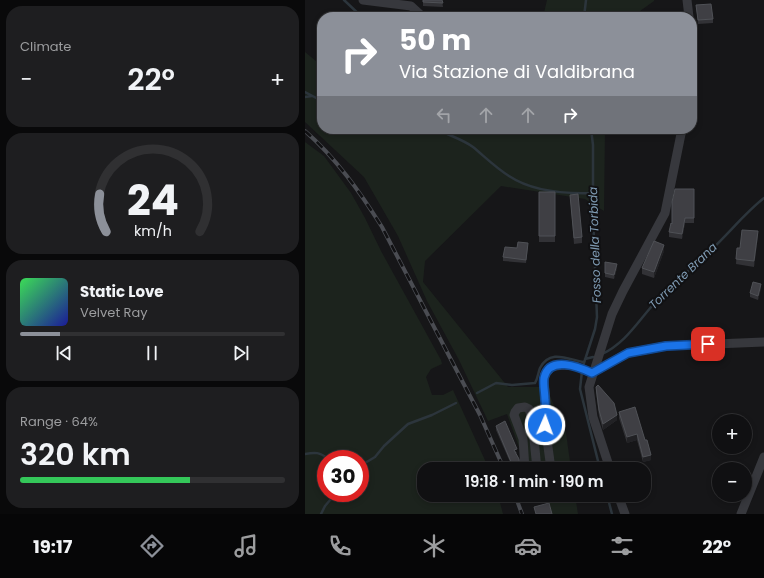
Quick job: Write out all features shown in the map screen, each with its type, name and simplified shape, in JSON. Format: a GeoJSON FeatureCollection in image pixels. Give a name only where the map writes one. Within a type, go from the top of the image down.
{"type":"FeatureCollection","features":[{"type":"Feature","properties":{"kind":"street"},"geometry":{"type":"LineString","coordinates":[[363,0],[411,6],[418,12]]}},
{"type":"Feature","properties":{"kind":"street"},"geometry":{"type":"LineString","coordinates":[[687,0],[688,12]]}},
{"type":"Feature","properties":{"kind":"street"},"geometry":{"type":"LineString","coordinates":[[608,462],[593,417],[589,387],[592,373],[611,314],[665,213],[681,134]]}},
{"type":"Feature","properties":{"kind":"street"},"geometry":{"type":"LineString","coordinates":[[592,373],[628,353],[666,346],[764,342]]}},
{"type":"Feature","properties":{"kind":"street"},"geometry":{"type":"LineString","coordinates":[[550,462],[545,425],[545,375],[551,367],[562,365],[575,366],[592,373]]}},
{"type":"Feature","properties":{"kind":"street"},"geometry":{"type":"LineString","coordinates":[[525,462],[523,440],[514,415],[518,408],[525,407],[529,409],[532,419],[536,462]]}},
{"type":"Feature","properties":{"kind":"street"},"geometry":{"type":"LineString","coordinates":[[741,514],[764,457]]}},
{"type":"Feature","properties":{"kind":"street"},"geometry":{"type":"LineString","coordinates":[[621,502],[625,514]]}},
{"type":"Feature","properties":{"kind":"shaded area"},"geometry":{"type":"Polygon","coordinates":[[[547,0],[654,0],[640,12],[544,12],[547,0]]]}},
{"type":"Feature","properties":{"kind":"shaded area"},"geometry":{"type":"Polygon","coordinates":[[[305,52],[317,62],[317,133],[305,122],[305,52]]]}},
{"type":"Feature","properties":{"kind":"shaded area"},"geometry":{"type":"Polygon","coordinates":[[[318,134],[605,134],[604,211],[585,199],[501,186],[425,261],[423,282],[508,387],[546,387],[566,433],[570,462],[524,462],[507,414],[488,421],[459,360],[427,301],[398,236],[364,177],[318,134]]]}},
{"type":"Feature","properties":{"kind":"shaded area"},"geometry":{"type":"Polygon","coordinates":[[[305,142],[324,156],[351,193],[441,360],[442,364],[431,369],[426,377],[432,395],[443,395],[453,390],[486,462],[417,462],[417,502],[500,502],[503,514],[305,514],[305,142]]]}},
{"type":"Feature","properties":{"kind":"shaded area"},"geometry":{"type":"Polygon","coordinates":[[[548,502],[576,502],[578,514],[552,514],[548,502]]]}},
{"type":"Feature","properties":{"kind":"building"},"geometry":{"type":"Polygon","coordinates":[[[423,0],[442,0],[443,3],[423,2],[423,0]]]}},
{"type":"Feature","properties":{"kind":"building"},"geometry":{"type":"Polygon","coordinates":[[[711,4],[713,19],[698,20],[696,5],[711,4]]]}},
{"type":"Feature","properties":{"kind":"building"},"geometry":{"type":"Polygon","coordinates":[[[675,189],[694,189],[694,218],[685,218],[682,234],[669,232],[671,223],[672,224],[672,202],[675,189]]]}},
{"type":"Feature","properties":{"kind":"building"},"geometry":{"type":"Polygon","coordinates":[[[539,192],[555,192],[555,236],[539,236],[539,192]]]}},
{"type":"Feature","properties":{"kind":"building"},"geometry":{"type":"Polygon","coordinates":[[[578,194],[582,237],[574,238],[570,195],[578,194]]]}},
{"type":"Feature","properties":{"kind":"building"},"geometry":{"type":"Polygon","coordinates":[[[742,230],[758,231],[754,261],[736,259],[737,248],[740,248],[742,230]]]}},
{"type":"Feature","properties":{"kind":"building"},"geometry":{"type":"Polygon","coordinates":[[[654,241],[664,245],[654,272],[642,268],[654,241]]]}},
{"type":"Feature","properties":{"kind":"building"},"geometry":{"type":"Polygon","coordinates":[[[518,242],[528,243],[526,260],[503,257],[505,247],[517,248],[518,242]]]}},
{"type":"Feature","properties":{"kind":"building"},"geometry":{"type":"Polygon","coordinates":[[[605,262],[617,264],[614,275],[605,273],[605,262]]]}},
{"type":"Feature","properties":{"kind":"building"},"geometry":{"type":"Polygon","coordinates":[[[753,282],[761,284],[758,296],[750,293],[753,282]]]}},
{"type":"Feature","properties":{"kind":"building"},"geometry":{"type":"Polygon","coordinates":[[[598,385],[614,403],[617,415],[603,424],[599,410],[596,387],[598,385]]]}},
{"type":"Feature","properties":{"kind":"building"},"geometry":{"type":"Polygon","coordinates":[[[635,407],[651,455],[643,457],[637,434],[627,437],[619,412],[635,407]]]}},
{"type":"Feature","properties":{"kind":"building"},"geometry":{"type":"Polygon","coordinates":[[[505,421],[517,449],[514,450],[519,462],[511,462],[496,426],[505,421]]]}},
{"type":"Feature","properties":{"kind":"building"},"geometry":{"type":"Polygon","coordinates":[[[549,503],[552,514],[536,514],[534,507],[549,503]]]}},
{"type":"Feature","properties":{"kind":"waterway"},"geometry":{"type":"LineString","coordinates":[[344,0],[357,12]]}},
{"type":"Feature","properties":{"kind":"waterway","name":"Fosso della Torbida"},"geometry":{"type":"LineString","coordinates":[[585,12],[586,0]]}},
{"type":"Feature","properties":{"kind":"waterway"},"geometry":{"type":"LineString","coordinates":[[305,92],[317,98]]}},
{"type":"Feature","properties":{"kind":"waterway"},"geometry":{"type":"LineString","coordinates":[[305,97],[312,96]]}},
{"type":"Feature","properties":{"kind":"waterway"},"geometry":{"type":"LineString","coordinates":[[447,134],[467,143],[504,173],[528,186],[549,191],[593,193]]}},
{"type":"Feature","properties":{"kind":"waterway","name":"Fosso della Torbida"},"geometry":{"type":"LineString","coordinates":[[583,366],[595,329],[597,317],[592,134]]}},
{"type":"Feature","properties":{"kind":"waterway","name":"Torrente Brana"},"geometry":{"type":"LineString","coordinates":[[602,354],[610,350],[624,339],[666,291],[719,243],[750,210],[764,198]]}},
{"type":"Feature","properties":{"kind":"waterway"},"geometry":{"type":"LineString","coordinates":[[477,393],[496,383],[512,385],[535,383],[540,368],[544,362],[554,357],[583,362]]}},
{"type":"Feature","properties":{"kind":"waterway","name":"Torrente Brana"},"geometry":{"type":"LineString","coordinates":[[585,359],[593,357]]}},
{"type":"Feature","properties":{"kind":"waterway","name":"Torrente Brana"},"geometry":{"type":"LineString","coordinates":[[582,371],[580,389],[598,462]]}},
{"type":"Feature","properties":{"kind":"waterway"},"geometry":{"type":"LineString","coordinates":[[369,461],[375,457],[384,446],[408,424],[432,415],[456,403]]}},
{"type":"Feature","properties":{"kind":"waterway"},"geometry":{"type":"LineString","coordinates":[[305,454],[317,453]]}},
{"type":"Feature","properties":{"kind":"waterway"},"geometry":{"type":"LineString","coordinates":[[321,514],[328,502]]}},
{"type":"Feature","properties":{"kind":"waterway","name":"Torrente Brana"},"geometry":{"type":"LineString","coordinates":[[609,502],[612,514]]}},
{"type":"Feature","properties":{"kind":"railway"},"geometry":{"type":"LineString","coordinates":[[305,131],[327,152],[347,176],[382,227],[480,415],[501,462]]}},
{"type":"Feature","properties":{"kind":"railway"},"geometry":{"type":"LineString","coordinates":[[518,502],[522,514]]}},
{"type":"Feature","properties":{"kind":"route"},"geometry":{"type":"LineString","coordinates":[[545,425],[546,401],[544,380],[545,375],[551,367],[556,365],[575,366],[592,373],[628,353],[666,346],[708,344]]}}]}
